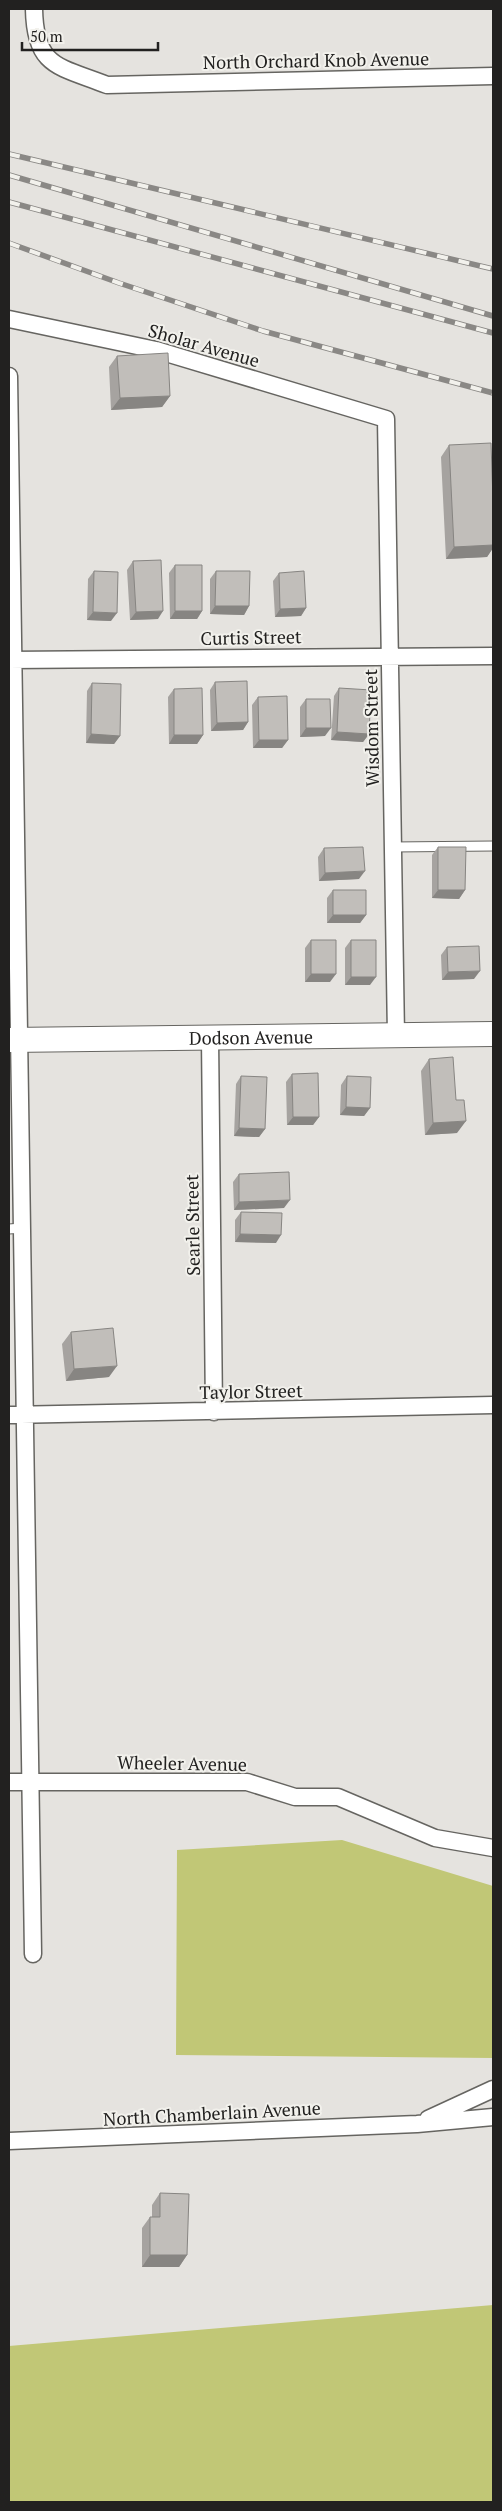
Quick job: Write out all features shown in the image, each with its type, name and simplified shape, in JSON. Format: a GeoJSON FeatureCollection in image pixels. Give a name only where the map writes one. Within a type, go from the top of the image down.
{"type":"FeatureCollection","features":[{"type":"Feature","properties":{"kind":"street","name":"North Orchard Knob Avenue"},"geometry":{"type":"LineString","coordinates":[[34,9],[34,31],[40,48],[54,64],[107,85],[493,76]]}},
{"type":"Feature","properties":{"kind":"street","name":"Sholar Avenue"},"geometry":{"type":"LineString","coordinates":[[9,319],[156,350],[386,419]]}},
{"type":"Feature","properties":{"kind":"street"},"geometry":{"type":"LineString","coordinates":[[9,376],[17,1415],[30,1782],[33,1954]]}},
{"type":"Feature","properties":{"kind":"street","name":"Wisdom Street"},"geometry":{"type":"LineString","coordinates":[[386,419],[396,1036]]}},
{"type":"Feature","properties":{"kind":"street","name":"Curtis Street"},"geometry":{"type":"LineString","coordinates":[[11,660],[493,656]]}},
{"type":"Feature","properties":{"kind":"street","name":"Dodson Avenue"},"geometry":{"type":"LineString","coordinates":[[14,1040],[493,1034]]}},
{"type":"Feature","properties":{"kind":"street","name":"Searle Street"},"geometry":{"type":"LineString","coordinates":[[210,1038],[214,1412]]}},
{"type":"Feature","properties":{"kind":"street","name":"Taylor Street"},"geometry":{"type":"LineString","coordinates":[[17,1415],[493,1405]]}},
{"type":"Feature","properties":{"kind":"street","name":"Wheeler Avenue"},"geometry":{"type":"LineString","coordinates":[[9,1782],[247,1782],[295,1797],[338,1797],[435,1838],[493,1848]]}},
{"type":"Feature","properties":{"kind":"street","name":"North Chamberlain Avenue"},"geometry":{"type":"LineString","coordinates":[[417,2124],[493,2089]]}},
{"type":"Feature","properties":{"kind":"street","name":"North Chamberlain Avenue"},"geometry":{"type":"LineString","coordinates":[[9,2142],[417,2124],[493,2117]]}},
{"type":"Feature","properties":{"kind":"lane"},"geometry":{"type":"LineString","coordinates":[[393,848],[493,846]]}},
{"type":"Feature","properties":{"kind":"green space"},"geometry":{"type":"Polygon","coordinates":[[[342,1840],[493,1886],[493,2058],[176,2055],[177,1850],[342,1840]]]}},
{"type":"Feature","properties":{"kind":"green space"},"geometry":{"type":"Polygon","coordinates":[[[493,2305],[493,2502],[9,2502],[9,2346],[493,2305]]]}},
{"type":"Feature","properties":{"kind":"building"},"geometry":{"type":"Polygon","coordinates":[[[168,353],[170,396],[120,398],[117,356],[168,353]]]}},
{"type":"Feature","properties":{"kind":"building"},"geometry":{"type":"Polygon","coordinates":[[[491,443],[493,545],[454,547],[449,445],[491,443]]]}},
{"type":"Feature","properties":{"kind":"building"},"geometry":{"type":"Polygon","coordinates":[[[161,560],[163,611],[136,612],[133,561],[161,560]]]}},
{"type":"Feature","properties":{"kind":"building"},"geometry":{"type":"Polygon","coordinates":[[[175,565],[202,565],[202,611],[175,611],[175,565]]]}},
{"type":"Feature","properties":{"kind":"building"},"geometry":{"type":"Polygon","coordinates":[[[94,571],[118,572],[117,613],[93,612],[94,571]]]}},
{"type":"Feature","properties":{"kind":"building"},"geometry":{"type":"Polygon","coordinates":[[[216,571],[250,571],[249,606],[215,606],[216,571]]]}},
{"type":"Feature","properties":{"kind":"building"},"geometry":{"type":"Polygon","coordinates":[[[304,571],[306,608],[280,609],[279,573],[304,571]]]}},
{"type":"Feature","properties":{"kind":"building"},"geometry":{"type":"Polygon","coordinates":[[[247,681],[248,722],[217,723],[215,682],[247,681]]]}},
{"type":"Feature","properties":{"kind":"building"},"geometry":{"type":"Polygon","coordinates":[[[92,683],[121,684],[120,736],[91,734],[92,683]]]}},
{"type":"Feature","properties":{"kind":"building"},"geometry":{"type":"Polygon","coordinates":[[[202,688],[203,735],[174,735],[174,689],[202,688]]]}},
{"type":"Feature","properties":{"kind":"building"},"geometry":{"type":"Polygon","coordinates":[[[339,688],[371,690],[369,734],[337,732],[339,688]]]}},
{"type":"Feature","properties":{"kind":"building"},"geometry":{"type":"Polygon","coordinates":[[[287,696],[288,740],[259,740],[258,697],[287,696]]]}},
{"type":"Feature","properties":{"kind":"building"},"geometry":{"type":"Polygon","coordinates":[[[306,699],[330,699],[331,728],[306,728],[306,699]]]}},
{"type":"Feature","properties":{"kind":"building"},"geometry":{"type":"Polygon","coordinates":[[[363,847],[365,871],[325,873],[324,848],[363,847]]]}},
{"type":"Feature","properties":{"kind":"building"},"geometry":{"type":"Polygon","coordinates":[[[438,847],[466,847],[465,890],[438,890],[438,847]]]}},
{"type":"Feature","properties":{"kind":"building"},"geometry":{"type":"Polygon","coordinates":[[[333,890],[366,890],[366,915],[333,915],[333,890]]]}},
{"type":"Feature","properties":{"kind":"building"},"geometry":{"type":"Polygon","coordinates":[[[311,940],[336,940],[336,974],[311,974],[311,940]]]}},
{"type":"Feature","properties":{"kind":"building"},"geometry":{"type":"Polygon","coordinates":[[[351,940],[376,940],[376,977],[351,977],[351,940]]]}},
{"type":"Feature","properties":{"kind":"building"},"geometry":{"type":"Polygon","coordinates":[[[479,946],[480,971],[448,972],[447,947],[479,946]]]}},
{"type":"Feature","properties":{"kind":"building"},"geometry":{"type":"Polygon","coordinates":[[[453,1057],[456,1100],[464,1100],[466,1121],[433,1123],[429,1059],[453,1057]]]}},
{"type":"Feature","properties":{"kind":"building"},"geometry":{"type":"Polygon","coordinates":[[[318,1073],[319,1117],[293,1117],[292,1074],[318,1073]]]}},
{"type":"Feature","properties":{"kind":"building"},"geometry":{"type":"Polygon","coordinates":[[[241,1076],[267,1077],[265,1129],[239,1128],[241,1076]]]}},
{"type":"Feature","properties":{"kind":"building"},"geometry":{"type":"Polygon","coordinates":[[[347,1076],[371,1077],[370,1108],[346,1107],[347,1076]]]}},
{"type":"Feature","properties":{"kind":"building"},"geometry":{"type":"Polygon","coordinates":[[[289,1172],[290,1200],[239,1202],[239,1174],[289,1172]]]}},
{"type":"Feature","properties":{"kind":"building"},"geometry":{"type":"Polygon","coordinates":[[[241,1212],[282,1213],[281,1235],[240,1234],[241,1212]]]}},
{"type":"Feature","properties":{"kind":"building"},"geometry":{"type":"Polygon","coordinates":[[[113,1328],[117,1366],[74,1369],[71,1332],[113,1328]]]}},
{"type":"Feature","properties":{"kind":"building"},"geometry":{"type":"Polygon","coordinates":[[[160,2193],[189,2194],[187,2255],[150,2255],[150,2217],[160,2217],[160,2193]]]}},
{"type":"Feature","properties":{"kind":"railway"},"geometry":{"type":"LineString","coordinates":[[9,154],[493,269]]}},
{"type":"Feature","properties":{"kind":"railway"},"geometry":{"type":"LineString","coordinates":[[9,175],[493,316]]}},
{"type":"Feature","properties":{"kind":"railway"},"geometry":{"type":"LineString","coordinates":[[9,202],[493,333]]}},
{"type":"Feature","properties":{"kind":"railway"},"geometry":{"type":"LineString","coordinates":[[9,243],[119,283],[263,331],[493,393]]}}]}
